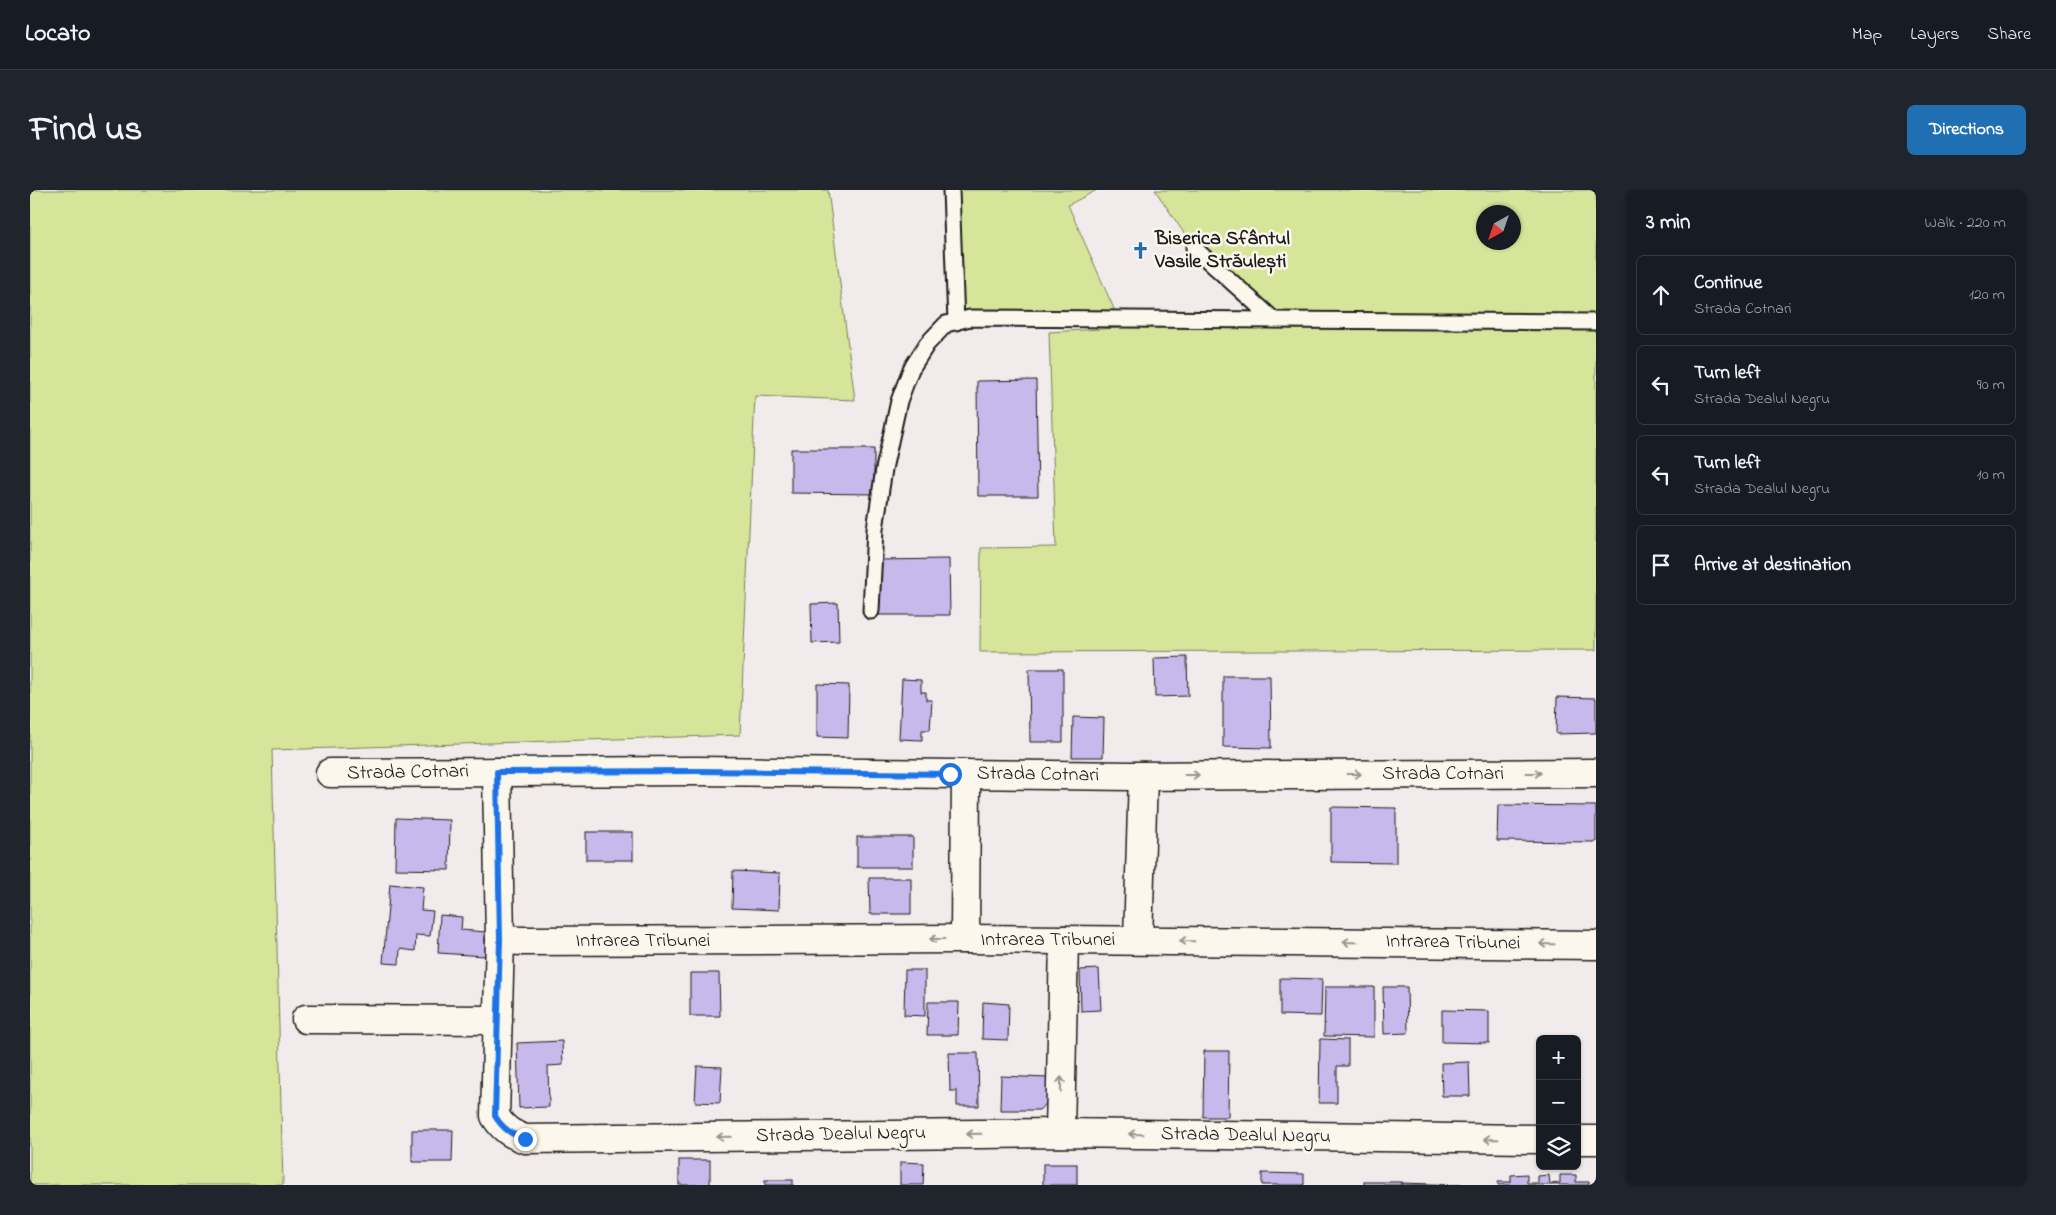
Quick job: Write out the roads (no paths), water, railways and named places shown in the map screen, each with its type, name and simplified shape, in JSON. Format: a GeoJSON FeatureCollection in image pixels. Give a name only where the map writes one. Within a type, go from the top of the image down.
{"type":"FeatureCollection","features":[{"type":"Feature","properties":{"kind":"street","name":"Strada Cotnari"},"geometry":{"type":"LineString","coordinates":[[330,773],[696,771],[1143,776],[1596,773]]}},
{"type":"Feature","properties":{"kind":"street","name":"Strada Dealul Negru"},"geometry":{"type":"LineString","coordinates":[[497,772],[500,940],[495,1116],[511,1134],[525,1139],[1060,1133],[1536,1139]]}},
{"type":"Feature","properties":{"kind":"street"},"geometry":{"type":"LineString","coordinates":[[965,939],[966,774]]}},
{"type":"Feature","properties":{"kind":"street"},"geometry":{"type":"LineString","coordinates":[[1138,940],[1143,776]]}},
{"type":"Feature","properties":{"kind":"street","name":"Intrarea Tribunei"},"geometry":{"type":"LineString","coordinates":[[500,940],[965,939],[1596,945]]}},
{"type":"Feature","properties":{"kind":"street"},"geometry":{"type":"LineString","coordinates":[[1060,1133],[1064,940]]}},
{"type":"Feature","properties":{"kind":"street"},"geometry":{"type":"LineString","coordinates":[[306,1019],[498,1020]]}},
{"type":"Feature","properties":{"kind":"street"},"geometry":{"type":"LineString","coordinates":[[1581,1140],[1596,1140]]}},
{"type":"Feature","properties":{"kind":"lane"},"geometry":{"type":"LineString","coordinates":[[951,190],[956,322]]}},
{"type":"Feature","properties":{"kind":"lane"},"geometry":{"type":"LineString","coordinates":[[1194,248],[1272,319]]}},
{"type":"Feature","properties":{"kind":"lane"},"geometry":{"type":"LineString","coordinates":[[870,611],[875,528],[884,469],[899,401],[911,369],[927,344],[946,324],[970,318],[1596,322]]}},
{"type":"Feature","properties":{"kind":"place","name":"Biserica Sfântul Vasile Străulești"},"geometry":{"type":"Point","coordinates":[1141,251]}}]}
